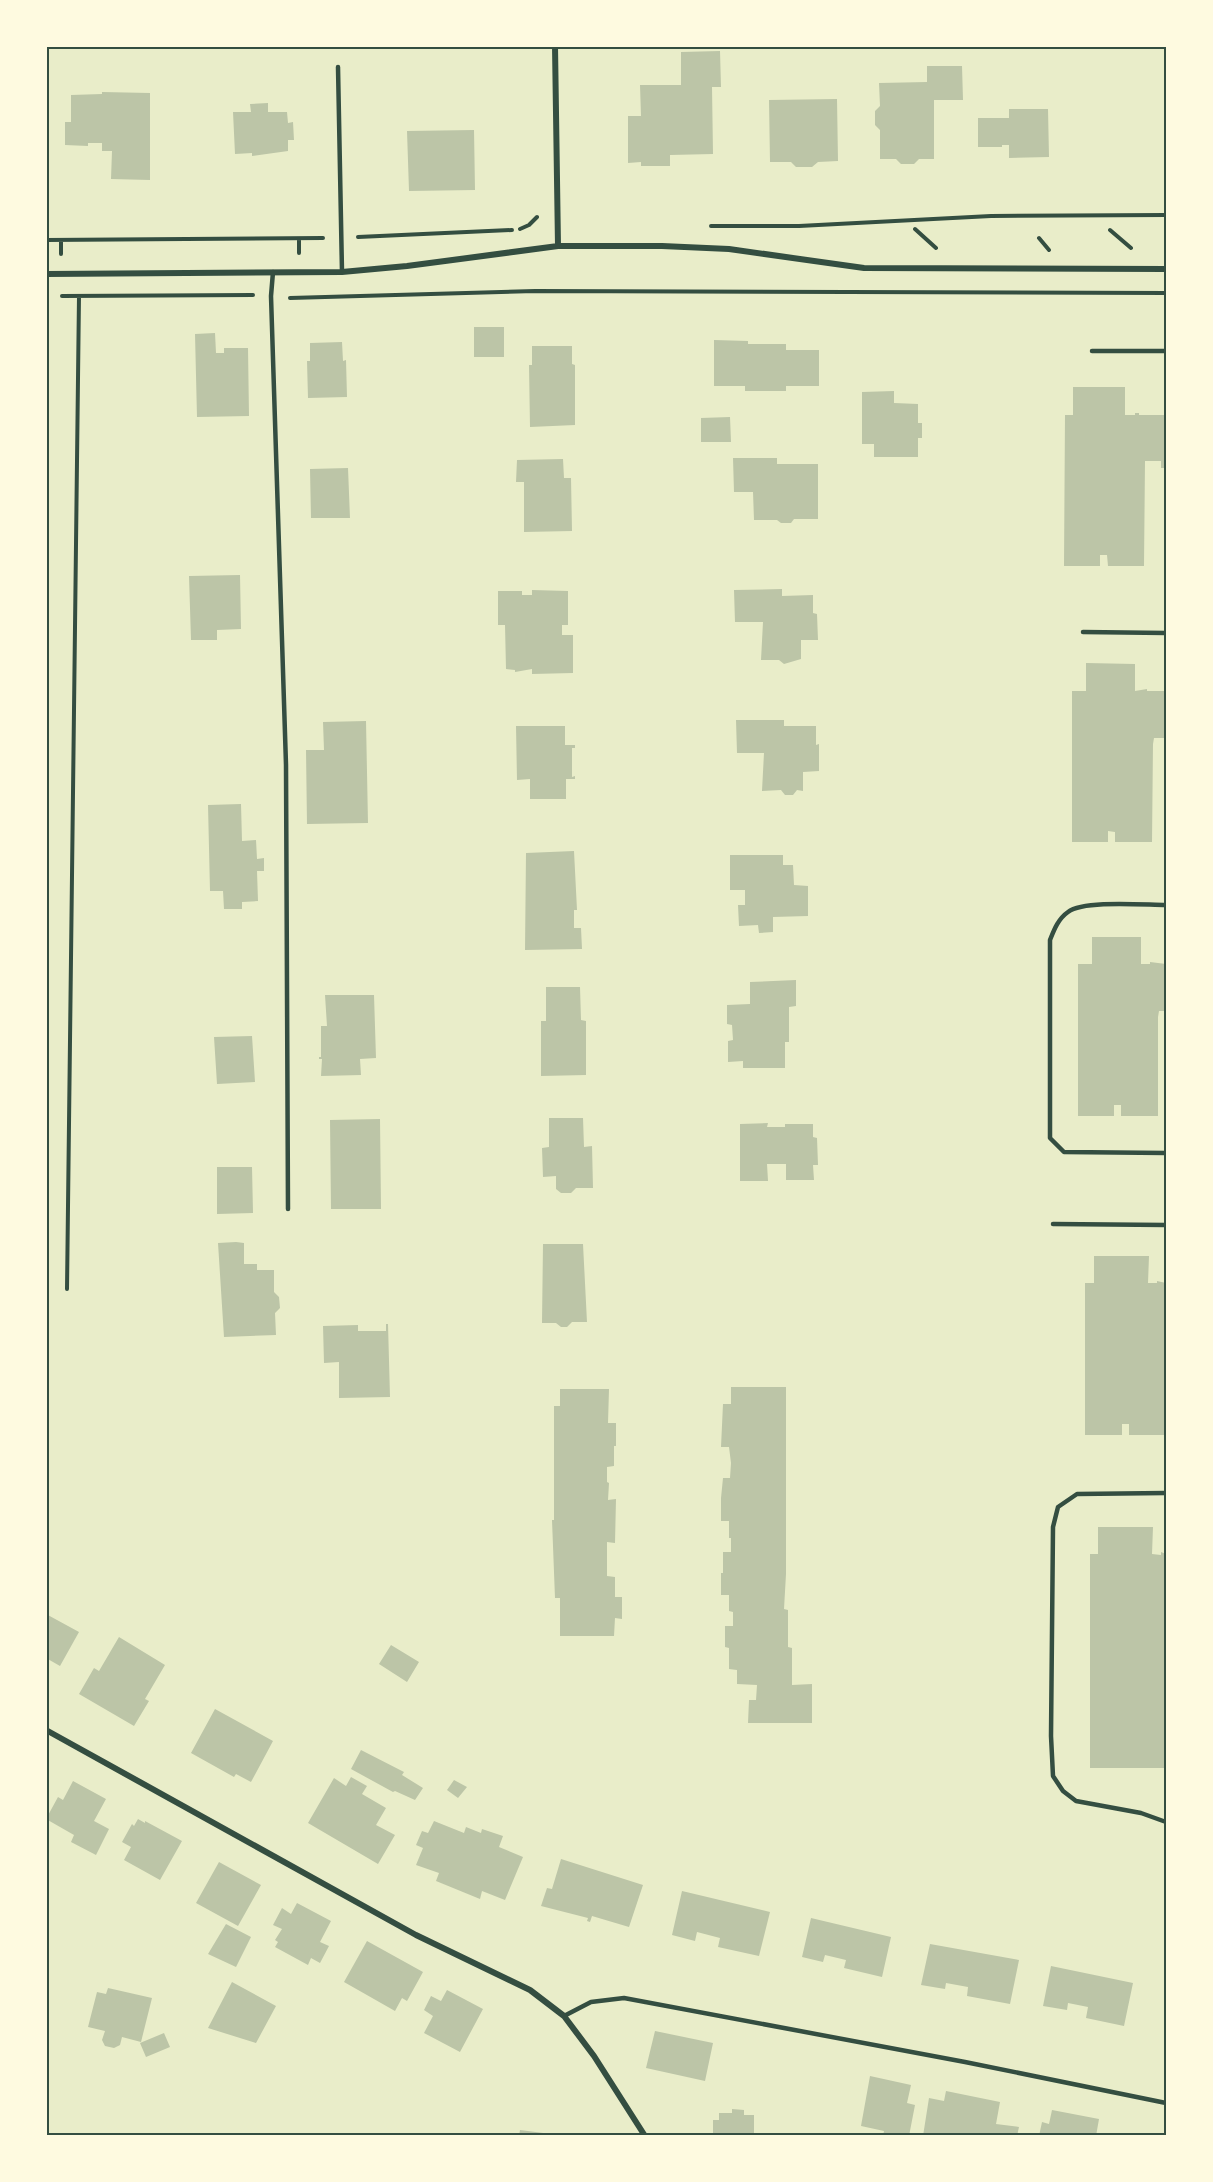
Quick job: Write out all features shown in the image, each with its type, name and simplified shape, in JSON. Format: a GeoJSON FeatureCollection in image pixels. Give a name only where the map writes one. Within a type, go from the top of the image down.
{"type":"FeatureCollection","features":[{"type":"Feature","properties":{"kind":"street"},"geometry":{"type":"LineString","coordinates":[[555,46],[558,246]]}},
{"type":"Feature","properties":{"kind":"street"},"geometry":{"type":"LineString","coordinates":[[46,274],[342,272],[407,266],[558,246],[662,246],[729,249],[864,268],[1167,269]]}},
{"type":"Feature","properties":{"kind":"street"},"geometry":{"type":"LineString","coordinates":[[46,1730],[416,1935],[530,1990],[564,2016],[594,2056],[645,2136]]}},
{"type":"Feature","properties":{"kind":"lane"},"geometry":{"type":"LineString","coordinates":[[338,67],[342,272]]}},
{"type":"Feature","properties":{"kind":"lane"},"geometry":{"type":"LineString","coordinates":[[273,272],[286,765],[288,1209]]}},
{"type":"Feature","properties":{"kind":"lane"},"geometry":{"type":"LineString","coordinates":[[1092,351],[1167,351]]}},
{"type":"Feature","properties":{"kind":"lane"},"geometry":{"type":"LineString","coordinates":[[1083,632],[1167,633]]}},
{"type":"Feature","properties":{"kind":"lane"},"geometry":{"type":"LineString","coordinates":[[1167,905],[1083,905],[1067,912],[1055,926],[1050,940],[1050,1138],[1064,1152],[1167,1153]]}},
{"type":"Feature","properties":{"kind":"lane"},"geometry":{"type":"LineString","coordinates":[[1053,1224],[1167,1225]]}},
{"type":"Feature","properties":{"kind":"lane"},"geometry":{"type":"LineString","coordinates":[[1167,1493],[1077,1494],[1058,1507],[1053,1527],[1051,1736],[1053,1776],[1063,1791],[1076,1802],[1141,1813],[1167,1822]]}},
{"type":"Feature","properties":{"kind":"lane"},"geometry":{"type":"LineString","coordinates":[[564,2016],[591,2002],[624,1998],[965,2062],[1167,2103]]}},
{"type":"Feature","properties":{"kind":"path"},"geometry":{"type":"LineString","coordinates":[[1110,230],[1133,250]]}},
{"type":"Feature","properties":{"kind":"path"},"geometry":{"type":"LineString","coordinates":[[67,1289],[79,296],[287,298],[535,291],[1167,293]]}},
{"type":"Feature","properties":{"kind":"building"},"geometry":{"type":"Polygon","coordinates":[[[720,51],[721,87],[712,87],[713,154],[670,155],[670,166],[641,166],[641,162],[628,163],[628,116],[641,116],[640,85],[681,85],[681,52],[720,51]]]}},
{"type":"Feature","properties":{"kind":"building"},"geometry":{"type":"Polygon","coordinates":[[[927,66],[962,66],[963,100],[934,100],[934,159],[919,159],[914,164],[901,164],[896,159],[880,159],[880,130],[875,125],[875,111],[880,106],[879,83],[927,82],[927,66]]]}},
{"type":"Feature","properties":{"kind":"building"},"geometry":{"type":"Polygon","coordinates":[[[102,92],[150,93],[150,180],[111,179],[112,151],[102,151],[102,143],[88,143],[88,146],[65,145],[65,122],[71,122],[71,95],[102,94],[102,92]]]}},
{"type":"Feature","properties":{"kind":"building"},"geometry":{"type":"Polygon","coordinates":[[[837,99],[838,161],[818,162],[812,167],[796,167],[791,162],[770,162],[769,100],[837,99]]]}},
{"type":"Feature","properties":{"kind":"building"},"geometry":{"type":"Polygon","coordinates":[[[268,103],[268,112],[287,112],[288,123],[293,122],[294,140],[288,140],[288,151],[252,156],[252,153],[235,154],[233,112],[251,112],[250,104],[268,103]]]}},
{"type":"Feature","properties":{"kind":"building"},"geometry":{"type":"Polygon","coordinates":[[[1009,109],[1048,109],[1049,157],[1009,158],[1009,145],[978,147],[978,118],[1009,118],[1009,109]]]}},
{"type":"Feature","properties":{"kind":"building"},"geometry":{"type":"Polygon","coordinates":[[[474,130],[475,190],[409,191],[407,131],[474,130]]]}},
{"type":"Feature","properties":{"kind":"building"},"geometry":{"type":"Polygon","coordinates":[[[474,327],[504,327],[504,357],[474,357],[474,327]]]}},
{"type":"Feature","properties":{"kind":"building"},"geometry":{"type":"Polygon","coordinates":[[[215,333],[216,353],[224,353],[224,348],[248,348],[249,416],[197,417],[195,334],[215,333]]]}},
{"type":"Feature","properties":{"kind":"building"},"geometry":{"type":"Polygon","coordinates":[[[714,340],[748,341],[748,344],[786,344],[786,350],[819,350],[819,386],[786,386],[786,391],[745,391],[745,386],[714,386],[714,340]]]}},
{"type":"Feature","properties":{"kind":"building"},"geometry":{"type":"Polygon","coordinates":[[[342,342],[343,361],[346,360],[347,397],[308,398],[307,361],[310,361],[310,343],[342,342]]]}},
{"type":"Feature","properties":{"kind":"building"},"geometry":{"type":"Polygon","coordinates":[[[532,346],[572,346],[572,364],[575,365],[575,425],[530,427],[529,365],[532,365],[532,346]]]}},
{"type":"Feature","properties":{"kind":"building"},"geometry":{"type":"Polygon","coordinates":[[[1073,387],[1125,387],[1125,415],[1139,413],[1139,415],[1166,415],[1166,468],[1161,468],[1161,461],[1145,461],[1144,566],[1108,566],[1107,555],[1100,555],[1100,566],[1064,566],[1065,415],[1073,415],[1073,387]]]}},
{"type":"Feature","properties":{"kind":"building"},"geometry":{"type":"Polygon","coordinates":[[[894,391],[894,403],[918,404],[918,423],[922,423],[922,438],[918,438],[918,457],[874,457],[874,444],[862,444],[862,392],[894,391]]]}},
{"type":"Feature","properties":{"kind":"building"},"geometry":{"type":"Polygon","coordinates":[[[730,417],[731,442],[701,442],[701,418],[730,417]]]}},
{"type":"Feature","properties":{"kind":"building"},"geometry":{"type":"Polygon","coordinates":[[[733,458],[777,458],[777,464],[818,464],[818,519],[794,519],[791,523],[781,523],[777,520],[754,520],[753,492],[734,492],[733,458]]]}},
{"type":"Feature","properties":{"kind":"building"},"geometry":{"type":"Polygon","coordinates":[[[563,459],[564,478],[571,478],[572,531],[524,532],[524,482],[516,482],[517,460],[563,459]]]}},
{"type":"Feature","properties":{"kind":"building"},"geometry":{"type":"Polygon","coordinates":[[[348,468],[350,518],[311,518],[310,469],[348,468]]]}},
{"type":"Feature","properties":{"kind":"building"},"geometry":{"type":"Polygon","coordinates":[[[240,575],[241,629],[217,630],[217,640],[191,640],[189,576],[240,575]]]}},
{"type":"Feature","properties":{"kind":"building"},"geometry":{"type":"Polygon","coordinates":[[[782,589],[782,596],[813,595],[813,613],[817,614],[818,640],[801,640],[801,659],[784,664],[779,660],[761,660],[763,622],[735,622],[734,590],[782,589]]]}},
{"type":"Feature","properties":{"kind":"building"},"geometry":{"type":"Polygon","coordinates":[[[532,590],[568,591],[568,625],[562,625],[562,635],[573,635],[573,673],[532,674],[532,669],[515,672],[515,670],[506,669],[505,625],[498,625],[498,591],[522,591],[522,595],[532,595],[532,590]]]}},
{"type":"Feature","properties":{"kind":"building"},"geometry":{"type":"Polygon","coordinates":[[[1086,663],[1135,664],[1135,691],[1147,689],[1147,691],[1166,691],[1166,738],[1154,738],[1153,744],[1152,842],[1115,842],[1115,832],[1108,831],[1108,842],[1072,842],[1072,691],[1086,691],[1086,663]]]}},
{"type":"Feature","properties":{"kind":"building"},"geometry":{"type":"Polygon","coordinates":[[[736,720],[784,720],[784,726],[816,726],[819,771],[803,772],[803,791],[797,790],[793,795],[785,795],[781,790],[762,791],[764,753],[737,753],[736,720]]]}},
{"type":"Feature","properties":{"kind":"building"},"geometry":{"type":"Polygon","coordinates":[[[366,721],[368,823],[307,824],[306,750],[324,750],[323,722],[366,721]]]}},
{"type":"Feature","properties":{"kind":"building"},"geometry":{"type":"Polygon","coordinates":[[[516,726],[565,726],[565,745],[575,745],[575,748],[572,748],[572,777],[575,776],[575,779],[566,779],[566,799],[530,799],[530,779],[517,780],[516,726]]]}},
{"type":"Feature","properties":{"kind":"building"},"geometry":{"type":"Polygon","coordinates":[[[241,804],[242,841],[256,840],[257,859],[264,858],[264,871],[257,871],[258,901],[242,902],[242,909],[224,909],[223,891],[210,891],[208,805],[241,804]]]}},
{"type":"Feature","properties":{"kind":"building"},"geometry":{"type":"Polygon","coordinates":[[[574,851],[577,910],[574,910],[574,928],[581,928],[582,949],[525,950],[526,853],[574,851]]]}},
{"type":"Feature","properties":{"kind":"building"},"geometry":{"type":"Polygon","coordinates":[[[730,855],[783,855],[783,865],[793,865],[794,885],[808,886],[808,916],[773,917],[773,932],[759,933],[758,925],[739,926],[738,905],[745,905],[745,890],[730,890],[730,855]]]}},
{"type":"Feature","properties":{"kind":"building"},"geometry":{"type":"Polygon","coordinates":[[[1092,937],[1141,937],[1141,964],[1150,964],[1150,962],[1166,964],[1166,1011],[1159,1011],[1158,1017],[1158,1116],[1121,1116],[1121,1105],[1114,1105],[1114,1116],[1078,1116],[1078,964],[1092,964],[1092,937]]]}},
{"type":"Feature","properties":{"kind":"building"},"geometry":{"type":"Polygon","coordinates":[[[796,980],[796,1006],[789,1007],[789,1042],[785,1042],[785,1068],[743,1068],[743,1061],[728,1062],[728,1041],[733,1040],[732,1025],[727,1024],[727,1005],[750,1004],[750,982],[796,980]]]}},
{"type":"Feature","properties":{"kind":"building"},"geometry":{"type":"Polygon","coordinates":[[[546,987],[580,987],[581,1020],[586,1021],[586,1075],[541,1076],[541,1021],[546,1021],[546,987]]]}},
{"type":"Feature","properties":{"kind":"building"},"geometry":{"type":"Polygon","coordinates":[[[325,995],[374,995],[376,1058],[360,1059],[361,1075],[321,1076],[322,1059],[319,1057],[321,1057],[321,1026],[327,1026],[325,995]]]}},
{"type":"Feature","properties":{"kind":"building"},"geometry":{"type":"Polygon","coordinates":[[[252,1036],[255,1082],[217,1084],[214,1037],[252,1036]]]}},
{"type":"Feature","properties":{"kind":"building"},"geometry":{"type":"Polygon","coordinates":[[[549,1118],[583,1118],[584,1147],[592,1146],[593,1188],[576,1188],[571,1193],[561,1193],[556,1189],[556,1176],[543,1177],[542,1148],[549,1147],[549,1118]]]}},
{"type":"Feature","properties":{"kind":"building"},"geometry":{"type":"Polygon","coordinates":[[[380,1119],[381,1209],[331,1209],[330,1120],[380,1119]]]}},
{"type":"Feature","properties":{"kind":"building"},"geometry":{"type":"Polygon","coordinates":[[[768,1123],[767,1127],[785,1127],[785,1124],[813,1124],[813,1137],[817,1138],[818,1165],[813,1165],[814,1180],[786,1180],[786,1164],[767,1164],[768,1181],[740,1181],[740,1124],[768,1123]]]}},
{"type":"Feature","properties":{"kind":"building"},"geometry":{"type":"Polygon","coordinates":[[[217,1167],[252,1167],[253,1213],[217,1214],[217,1167]]]}},
{"type":"Feature","properties":{"kind":"building"},"geometry":{"type":"Polygon","coordinates":[[[218,1243],[244,1243],[244,1264],[257,1264],[257,1270],[274,1270],[274,1292],[279,1297],[280,1308],[275,1313],[276,1335],[224,1337],[218,1243]]]}},
{"type":"Feature","properties":{"kind":"building"},"geometry":{"type":"Polygon","coordinates":[[[543,1244],[583,1244],[587,1322],[572,1322],[567,1327],[561,1327],[556,1323],[542,1323],[543,1244]]]}},
{"type":"Feature","properties":{"kind":"building"},"geometry":{"type":"Polygon","coordinates":[[[1094,1256],[1149,1256],[1148,1283],[1157,1283],[1157,1281],[1166,1283],[1166,1435],[1129,1435],[1129,1424],[1122,1424],[1122,1435],[1085,1435],[1085,1283],[1094,1283],[1094,1256]]]}},
{"type":"Feature","properties":{"kind":"building"},"geometry":{"type":"Polygon","coordinates":[[[386,1324],[388,1324],[390,1397],[339,1398],[339,1362],[324,1363],[323,1326],[358,1325],[358,1331],[386,1331],[386,1324]]]}},
{"type":"Feature","properties":{"kind":"building"},"geometry":{"type":"Polygon","coordinates":[[[731,1387],[786,1387],[784,1609],[788,1610],[788,1647],[792,1648],[792,1685],[812,1684],[812,1723],[748,1723],[749,1700],[756,1700],[757,1685],[737,1684],[737,1670],[729,1669],[729,1648],[725,1647],[725,1626],[733,1626],[733,1612],[729,1611],[729,1595],[721,1595],[721,1573],[723,1573],[723,1552],[731,1552],[731,1538],[729,1538],[729,1521],[721,1521],[721,1498],[723,1478],[730,1478],[731,1463],[729,1447],[721,1447],[723,1404],[731,1404],[731,1387]]]}},
{"type":"Feature","properties":{"kind":"building"},"geometry":{"type":"Polygon","coordinates":[[[560,1389],[609,1389],[608,1423],[616,1423],[616,1446],[614,1446],[614,1466],[607,1467],[608,1500],[616,1499],[615,1543],[607,1542],[607,1576],[615,1577],[615,1597],[622,1597],[622,1619],[615,1618],[614,1636],[560,1636],[560,1598],[555,1598],[552,1520],[554,1520],[554,1406],[560,1406],[560,1389]]]}},
{"type":"Feature","properties":{"kind":"building"},"geometry":{"type":"Polygon","coordinates":[[[1098,1527],[1153,1527],[1152,1554],[1161,1555],[1161,1552],[1166,1554],[1166,1768],[1090,1768],[1090,1554],[1098,1554],[1098,1527]]]}},
{"type":"Feature","properties":{"kind":"building"},"geometry":{"type":"Polygon","coordinates":[[[46,1614],[79,1632],[60,1666],[46,1658],[46,1614]]]}},
{"type":"Feature","properties":{"kind":"building"},"geometry":{"type":"Polygon","coordinates":[[[119,1637],[165,1665],[145,1699],[149,1701],[134,1726],[79,1694],[94,1668],[99,1671],[119,1637]]]}},
{"type":"Feature","properties":{"kind":"building"},"geometry":{"type":"Polygon","coordinates":[[[391,1645],[419,1662],[407,1682],[379,1664],[391,1645]]]}},
{"type":"Feature","properties":{"kind":"building"},"geometry":{"type":"Polygon","coordinates":[[[215,1709],[273,1741],[251,1782],[236,1774],[234,1777],[191,1753],[215,1709]]]}},
{"type":"Feature","properties":{"kind":"building"},"geometry":{"type":"Polygon","coordinates":[[[361,1750],[404,1772],[402,1775],[423,1788],[415,1800],[393,1792],[351,1769],[361,1750]]]}},
{"type":"Feature","properties":{"kind":"building"},"geometry":{"type":"Polygon","coordinates":[[[351,1777],[367,1786],[362,1794],[386,1808],[376,1825],[395,1835],[378,1864],[308,1823],[334,1778],[346,1786],[351,1777]]]}},
{"type":"Feature","properties":{"kind":"building"},"geometry":{"type":"Polygon","coordinates":[[[454,1780],[467,1787],[458,1798],[447,1790],[454,1780]]]}},
{"type":"Feature","properties":{"kind":"building"},"geometry":{"type":"Polygon","coordinates":[[[73,1781],[106,1799],[94,1821],[109,1829],[96,1855],[71,1842],[74,1835],[46,1819],[58,1797],[63,1800],[73,1781]]]}},
{"type":"Feature","properties":{"kind":"building"},"geometry":{"type":"Polygon","coordinates":[[[138,1819],[182,1841],[160,1880],[124,1860],[131,1847],[122,1842],[132,1824],[134,1826],[138,1819]]]}},
{"type":"Feature","properties":{"kind":"building"},"geometry":{"type":"Polygon","coordinates":[[[434,1821],[464,1833],[466,1827],[481,1833],[482,1829],[503,1836],[499,1847],[523,1857],[505,1900],[482,1891],[480,1899],[436,1881],[439,1873],[416,1865],[423,1848],[416,1845],[422,1831],[428,1833],[434,1821]]]}},
{"type":"Feature","properties":{"kind":"building"},"geometry":{"type":"Polygon","coordinates":[[[561,1859],[643,1885],[629,1927],[592,1916],[590,1922],[587,1921],[588,1918],[541,1906],[547,1888],[552,1889],[561,1859]]]}},
{"type":"Feature","properties":{"kind":"building"},"geometry":{"type":"Polygon","coordinates":[[[219,1862],[261,1885],[238,1926],[196,1903],[219,1862]]]}},
{"type":"Feature","properties":{"kind":"building"},"geometry":{"type":"Polygon","coordinates":[[[682,1891],[770,1912],[759,1956],[718,1947],[720,1938],[697,1932],[695,1941],[672,1935],[682,1891]]]}},
{"type":"Feature","properties":{"kind":"building"},"geometry":{"type":"Polygon","coordinates":[[[297,1903],[331,1921],[320,1942],[329,1946],[320,1963],[311,1958],[308,1965],[275,1947],[278,1942],[275,1940],[282,1929],[273,1925],[282,1908],[291,1914],[297,1903]]]}},
{"type":"Feature","properties":{"kind":"building"},"geometry":{"type":"Polygon","coordinates":[[[811,1918],[891,1937],[882,1977],[844,1968],[846,1960],[825,1955],[823,1962],[802,1957],[811,1918]]]}},
{"type":"Feature","properties":{"kind":"building"},"geometry":{"type":"Polygon","coordinates":[[[226,1924],[251,1937],[236,1967],[208,1954],[226,1924]]]}},
{"type":"Feature","properties":{"kind":"building"},"geometry":{"type":"Polygon","coordinates":[[[367,1941],[423,1972],[407,2001],[402,1998],[395,2011],[344,1982],[367,1941]]]}},
{"type":"Feature","properties":{"kind":"building"},"geometry":{"type":"Polygon","coordinates":[[[930,1944],[1019,1960],[1010,2004],[967,1996],[968,1987],[946,1983],[945,1989],[921,1985],[930,1944]]]}},
{"type":"Feature","properties":{"kind":"building"},"geometry":{"type":"Polygon","coordinates":[[[1051,1966],[1133,1983],[1124,2026],[1086,2018],[1088,2007],[1068,2003],[1067,2010],[1043,2006],[1051,1966]]]}},
{"type":"Feature","properties":{"kind":"building"},"geometry":{"type":"Polygon","coordinates":[[[232,1982],[276,2006],[256,2043],[208,2028],[232,1982]]]}},
{"type":"Feature","properties":{"kind":"building"},"geometry":{"type":"Polygon","coordinates":[[[108,1988],[152,1998],[141,2042],[122,2037],[120,2045],[114,2048],[105,2046],[102,2040],[105,2031],[88,2027],[97,1992],[106,1994],[108,1988]]]}},
{"type":"Feature","properties":{"kind":"building"},"geometry":{"type":"Polygon","coordinates":[[[447,1990],[483,2009],[460,2052],[424,2033],[433,2016],[424,2010],[431,1996],[441,2001],[447,1990]]]}},
{"type":"Feature","properties":{"kind":"building"},"geometry":{"type":"Polygon","coordinates":[[[655,2031],[713,2043],[705,2081],[646,2068],[655,2031]]]}},
{"type":"Feature","properties":{"kind":"building"},"geometry":{"type":"Polygon","coordinates":[[[164,2033],[170,2047],[146,2057],[140,2043],[164,2033]]]}},
{"type":"Feature","properties":{"kind":"building"},"geometry":{"type":"Polygon","coordinates":[[[870,2076],[911,2085],[907,2103],[915,2105],[909,2136],[883,2136],[884,2131],[861,2126],[870,2076]]]}},
{"type":"Feature","properties":{"kind":"building"},"geometry":{"type":"Polygon","coordinates":[[[946,2091],[1000,2102],[996,2124],[1019,2127],[1017,2136],[923,2136],[929,2098],[944,2101],[946,2091]]]}},
{"type":"Feature","properties":{"kind":"building"},"geometry":{"type":"Polygon","coordinates":[[[732,2109],[744,2110],[744,2115],[754,2115],[754,2136],[713,2136],[713,2120],[719,2120],[719,2113],[732,2113],[732,2109]]]}},
{"type":"Feature","properties":{"kind":"building"},"geometry":{"type":"Polygon","coordinates":[[[1052,2110],[1099,2119],[1096,2136],[1039,2136],[1042,2122],[1049,2124],[1052,2110]]]}},
{"type":"Feature","properties":{"kind":"building"},"geometry":{"type":"Polygon","coordinates":[[[520,2130],[551,2134],[551,2136],[519,2136],[520,2130]]]}}]}
